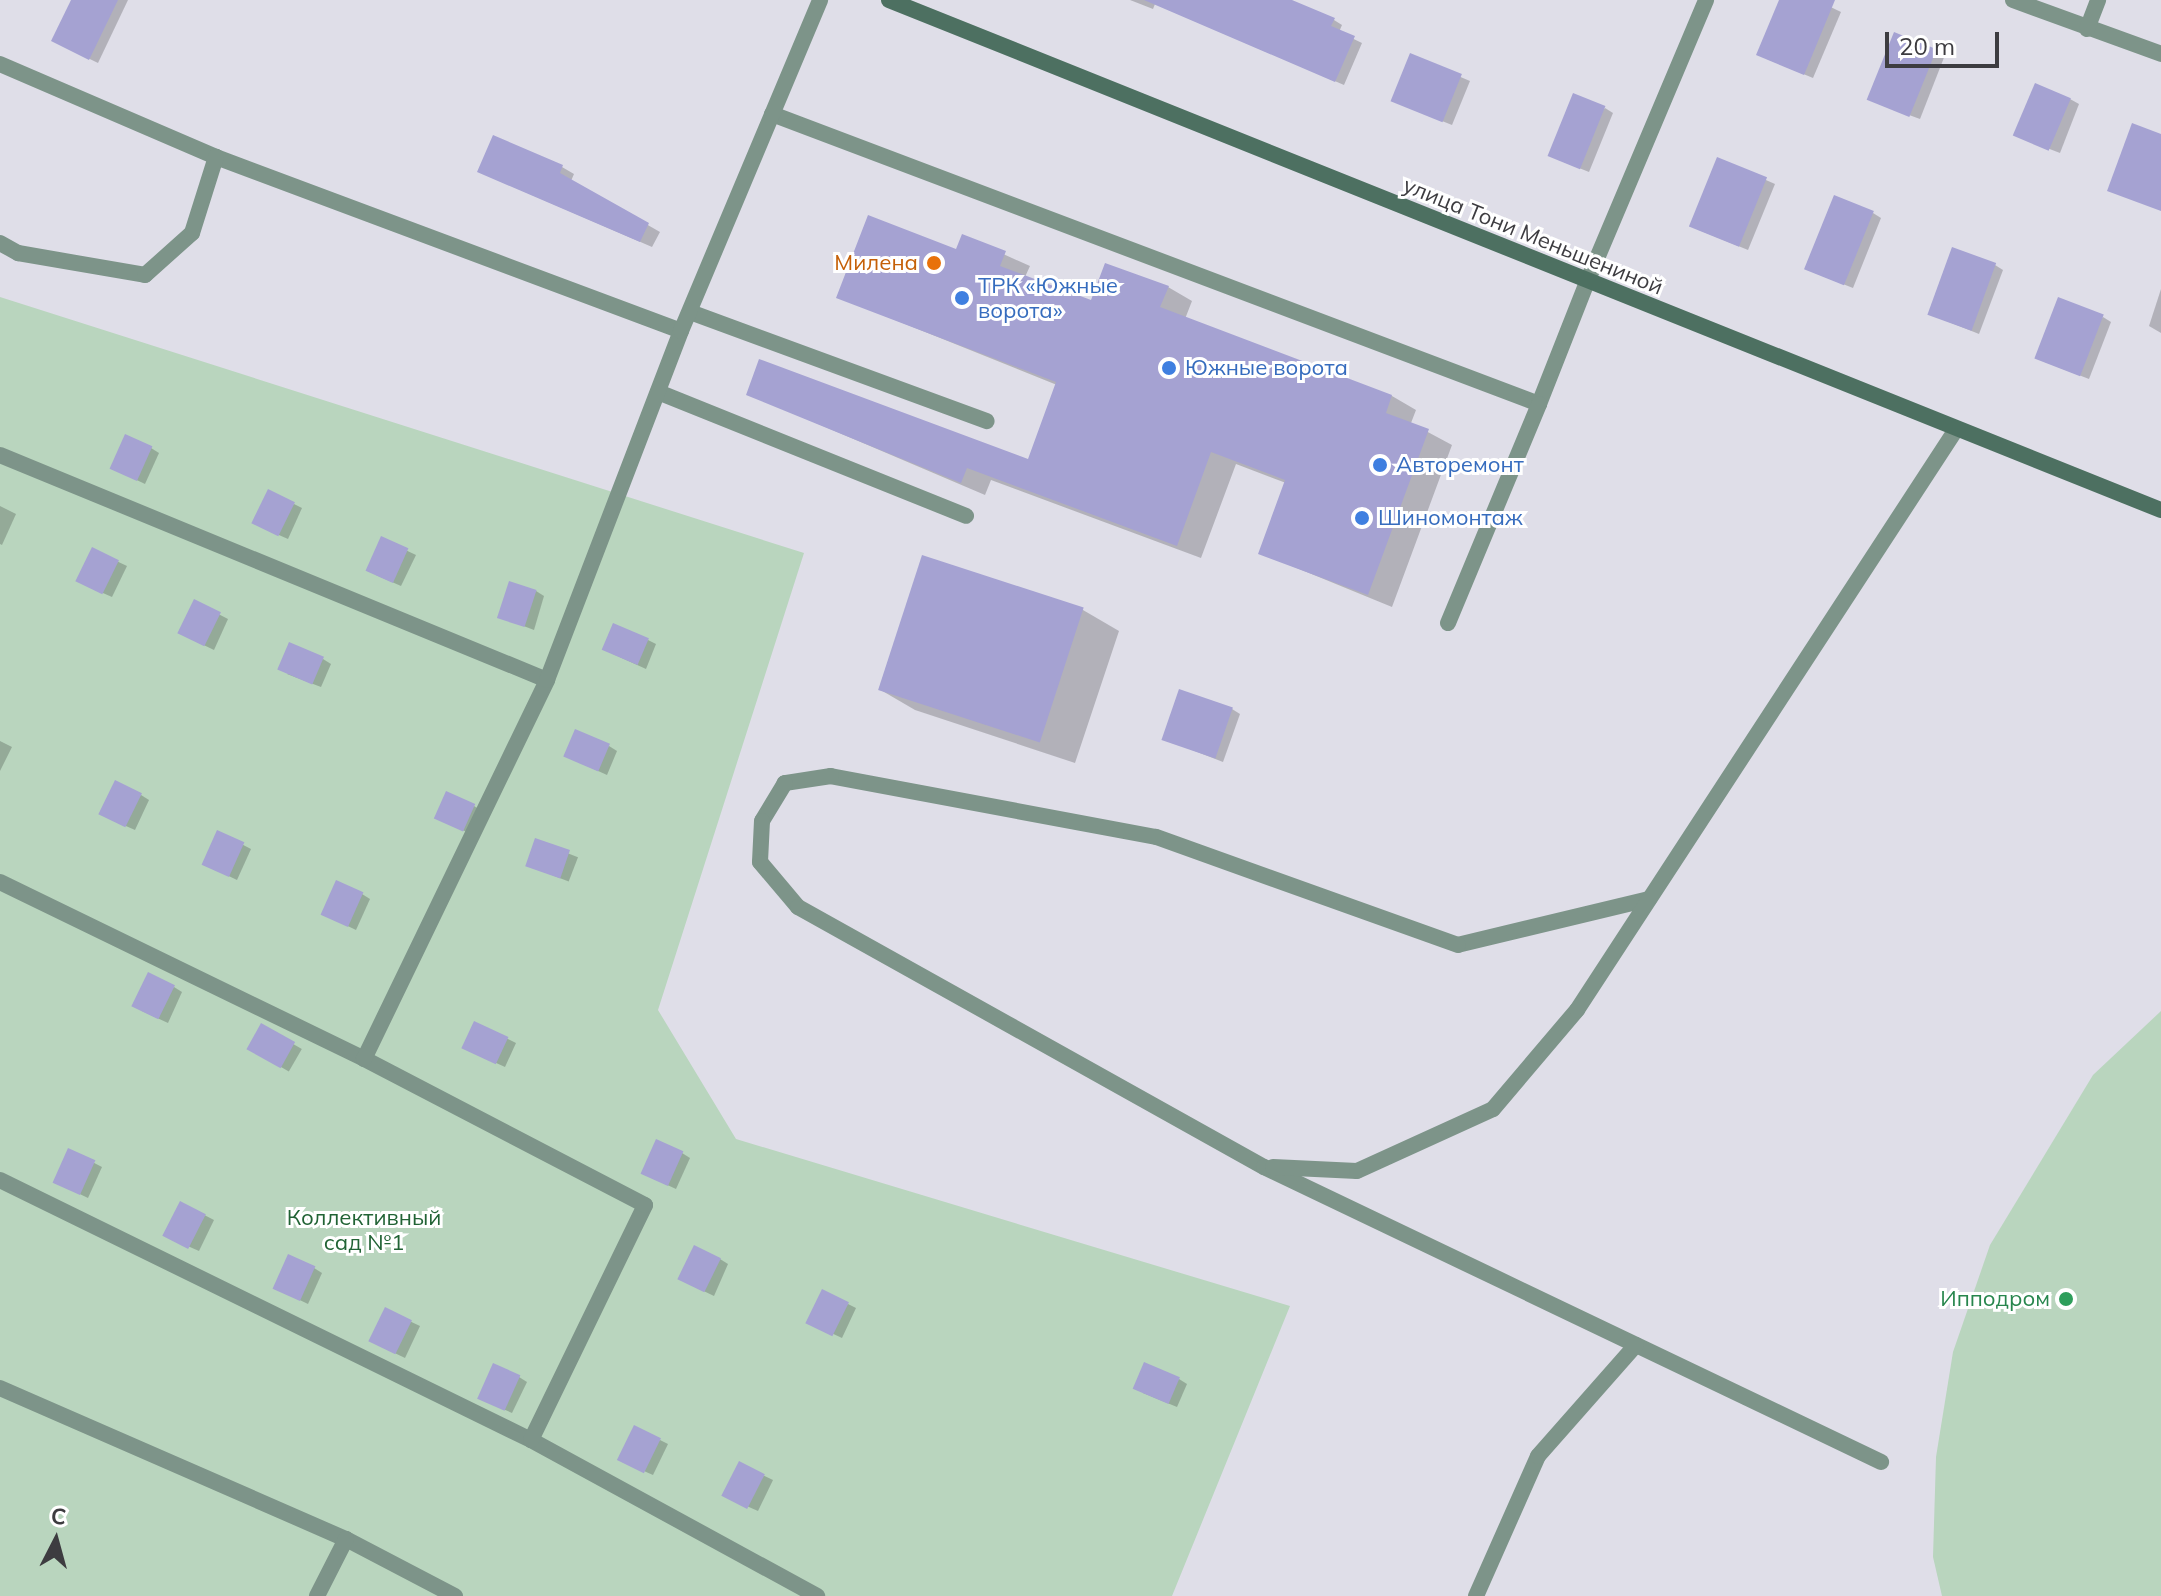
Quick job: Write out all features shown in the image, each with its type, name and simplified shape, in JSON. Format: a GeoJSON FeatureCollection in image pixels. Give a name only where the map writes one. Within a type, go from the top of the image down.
{"type":"FeatureCollection","features":[{"type":"Feature","properties":{"kind":"main road","name":"улица Тони Меньшениной"},"geometry":{"type":"LineString","coordinates":[[889,0],[1955,431],[2161,510]]}},
{"type":"Feature","properties":{"kind":"street"},"geometry":{"type":"LineString","coordinates":[[364,1059],[547,680],[681,331],[820,0]]}},
{"type":"Feature","properties":{"kind":"street"},"geometry":{"type":"LineString","coordinates":[[1448,623],[1706,0]]}},
{"type":"Feature","properties":{"kind":"street"},"geometry":{"type":"LineString","coordinates":[[2013,0],[2161,54]]}},
{"type":"Feature","properties":{"kind":"street"},"geometry":{"type":"LineString","coordinates":[[2087,29],[2098,0]]}},
{"type":"Feature","properties":{"kind":"street"},"geometry":{"type":"LineString","coordinates":[[0,64],[216,157],[681,331]]}},
{"type":"Feature","properties":{"kind":"street"},"geometry":{"type":"LineString","coordinates":[[772,114],[1539,404]]}},
{"type":"Feature","properties":{"kind":"street"},"geometry":{"type":"LineString","coordinates":[[0,243],[18,253],[145,275],[192,233],[216,157]]}},
{"type":"Feature","properties":{"kind":"street"},"geometry":{"type":"LineString","coordinates":[[690,312],[987,421]]}},
{"type":"Feature","properties":{"kind":"street"},"geometry":{"type":"LineString","coordinates":[[658,392],[966,516]]}},
{"type":"Feature","properties":{"kind":"street"},"geometry":{"type":"LineString","coordinates":[[1264,1167],[1357,1171],[1493,1109],[1577,1010],[1955,431]]}},
{"type":"Feature","properties":{"kind":"street"},"geometry":{"type":"LineString","coordinates":[[0,455],[547,680]]}},
{"type":"Feature","properties":{"kind":"street"},"geometry":{"type":"LineString","coordinates":[[1649,899],[1458,945],[1156,837],[831,776],[785,783],[762,821],[760,862],[798,907],[1264,1167],[1881,1462]]}},
{"type":"Feature","properties":{"kind":"street"},"geometry":{"type":"LineString","coordinates":[[0,882],[364,1059],[645,1205],[531,1440]]}},
{"type":"Feature","properties":{"kind":"street"},"geometry":{"type":"LineString","coordinates":[[0,1180],[531,1440],[817,1596]]}},
{"type":"Feature","properties":{"kind":"street"},"geometry":{"type":"LineString","coordinates":[[1476,1596],[1538,1456],[1636,1345]]}},
{"type":"Feature","properties":{"kind":"street"},"geometry":{"type":"LineString","coordinates":[[0,1388],[346,1539],[455,1596]]}},
{"type":"Feature","properties":{"kind":"street"},"geometry":{"type":"LineString","coordinates":[[317,1596],[346,1539]]}},
{"type":"Feature","properties":{"kind":"green space","name":"Коллективный сад №1"},"geometry":{"type":"Polygon","coordinates":[[[0,297],[804,553],[658,1010],[736,1139],[1290,1306],[1172,1596],[0,1596],[0,297]]]}},
{"type":"Feature","properties":{"kind":"green space","name":"Ипподром"},"geometry":{"type":"Polygon","coordinates":[[[2161,1011],[2161,1596],[1942,1596],[1933,1557],[1936,1457],[1953,1352],[1990,1245],[2093,1075],[2161,1011]]]}},
{"type":"Feature","properties":{"kind":"building"},"geometry":{"type":"Polygon","coordinates":[[[71,0],[118,0],[89,60],[51,41],[71,0]]]}},
{"type":"Feature","properties":{"kind":"building"},"geometry":{"type":"Polygon","coordinates":[[[1144,0],[1292,0],[1335,18],[1331,26],[1355,36],[1335,82],[1144,0]]]}},
{"type":"Feature","properties":{"kind":"building"},"geometry":{"type":"Polygon","coordinates":[[[1779,0],[1835,0],[1804,75],[1756,55],[1779,0]]]}},
{"type":"Feature","properties":{"kind":"building"},"geometry":{"type":"Polygon","coordinates":[[[1894,32],[1937,49],[1909,117],[1867,100],[1894,32]]]}},
{"type":"Feature","properties":{"kind":"building"},"geometry":{"type":"Polygon","coordinates":[[[1410,53],[1462,74],[1442,122],[1391,101],[1410,53]]]}},
{"type":"Feature","properties":{"kind":"building"},"geometry":{"type":"Polygon","coordinates":[[[2035,83],[2071,98],[2049,151],[2013,135],[2035,83]]]}},
{"type":"Feature","properties":{"kind":"building"},"geometry":{"type":"Polygon","coordinates":[[[1573,93],[1605,106],[1580,169],[1548,156],[1573,93]]]}},
{"type":"Feature","properties":{"kind":"building"},"geometry":{"type":"Polygon","coordinates":[[[2132,123],[2161,134],[2161,211],[2107,191],[2132,123]]]}},
{"type":"Feature","properties":{"kind":"building"},"geometry":{"type":"Polygon","coordinates":[[[493,135],[563,165],[560,173],[649,223],[640,242],[477,172],[493,135]]]}},
{"type":"Feature","properties":{"kind":"building"},"geometry":{"type":"Polygon","coordinates":[[[1717,157],[1767,177],[1739,247],[1689,227],[1717,157]]]}},
{"type":"Feature","properties":{"kind":"building"},"geometry":{"type":"Polygon","coordinates":[[[1834,195],[1874,211],[1844,285],[1804,269],[1834,195]]]}},
{"type":"Feature","properties":{"kind":"building"},"geometry":{"type":"Polygon","coordinates":[[[868,215],[956,249],[962,234],[1006,251],[1000,266],[1091,300],[1105,263],[1169,286],[1160,307],[1392,395],[1386,413],[1429,429],[1368,595],[1258,554],[1285,480],[1211,452],[1177,546],[967,468],[961,483],[746,395],[759,359],[1028,459],[1056,382],[836,298],[868,215]]]}},
{"type":"Feature","properties":{"kind":"building"},"geometry":{"type":"Polygon","coordinates":[[[1952,247],[1996,263],[1972,331],[1927,315],[1952,247]]]}},
{"type":"Feature","properties":{"kind":"building"},"geometry":{"type":"Polygon","coordinates":[[[2058,297],[2104,315],[2080,376],[2034,359],[2058,297]]]}},
{"type":"Feature","properties":{"kind":"building"},"geometry":{"type":"Polygon","coordinates":[[[125,434],[152,446],[137,481],[110,469],[125,434]]]}},
{"type":"Feature","properties":{"kind":"building"},"geometry":{"type":"Polygon","coordinates":[[[268,489],[295,502],[278,536],[251,523],[268,489]]]}},
{"type":"Feature","properties":{"kind":"building"},"geometry":{"type":"Polygon","coordinates":[[[381,536],[408,548],[393,583],[366,571],[381,536]]]}},
{"type":"Feature","properties":{"kind":"building"},"geometry":{"type":"Polygon","coordinates":[[[92,547],[119,560],[102,594],[75,581],[92,547]]]}},
{"type":"Feature","properties":{"kind":"building"},"geometry":{"type":"Polygon","coordinates":[[[922,555],[1084,608],[1040,743],[878,690],[922,555]]]}},
{"type":"Feature","properties":{"kind":"building"},"geometry":{"type":"Polygon","coordinates":[[[509,581],[537,590],[525,627],[497,618],[509,581]]]}},
{"type":"Feature","properties":{"kind":"building"},"geometry":{"type":"Polygon","coordinates":[[[194,599],[221,612],[204,646],[177,633],[194,599]]]}},
{"type":"Feature","properties":{"kind":"building"},"geometry":{"type":"Polygon","coordinates":[[[613,623],[649,638],[638,665],[602,650],[613,623]]]}},
{"type":"Feature","properties":{"kind":"building"},"geometry":{"type":"Polygon","coordinates":[[[289,642],[324,657],[312,684],[277,670],[289,642]]]}},
{"type":"Feature","properties":{"kind":"building"},"geometry":{"type":"Polygon","coordinates":[[[1179,689],[1233,708],[1215,759],[1161,740],[1179,689]]]}},
{"type":"Feature","properties":{"kind":"building"},"geometry":{"type":"Polygon","coordinates":[[[575,729],[610,744],[598,771],[563,757],[575,729]]]}},
{"type":"Feature","properties":{"kind":"building"},"geometry":{"type":"Polygon","coordinates":[[[115,780],[142,793],[125,827],[98,814],[115,780]]]}},
{"type":"Feature","properties":{"kind":"building"},"geometry":{"type":"Polygon","coordinates":[[[446,791],[475,804],[463,831],[434,818],[446,791]]]}},
{"type":"Feature","properties":{"kind":"building"},"geometry":{"type":"Polygon","coordinates":[[[217,830],[244,842],[229,877],[202,865],[217,830]]]}},
{"type":"Feature","properties":{"kind":"building"},"geometry":{"type":"Polygon","coordinates":[[[535,838],[570,850],[560,878],[525,866],[535,838]]]}},
{"type":"Feature","properties":{"kind":"building"},"geometry":{"type":"Polygon","coordinates":[[[336,880],[363,892],[348,927],[321,915],[336,880]]]}},
{"type":"Feature","properties":{"kind":"building"},"geometry":{"type":"Polygon","coordinates":[[[148,972],[175,985],[158,1019],[131,1006],[148,972]]]}},
{"type":"Feature","properties":{"kind":"building"},"geometry":{"type":"Polygon","coordinates":[[[474,1021],[508,1037],[496,1064],[461,1048],[474,1021]]]}},
{"type":"Feature","properties":{"kind":"building"},"geometry":{"type":"Polygon","coordinates":[[[261,1023],[295,1042],[281,1068],[246,1049],[261,1023]]]}},
{"type":"Feature","properties":{"kind":"building"},"geometry":{"type":"Polygon","coordinates":[[[656,1139],[683,1151],[668,1186],[641,1174],[656,1139]]]}},
{"type":"Feature","properties":{"kind":"building"},"geometry":{"type":"Polygon","coordinates":[[[68,1148],[95,1160],[80,1195],[53,1183],[68,1148]]]}},
{"type":"Feature","properties":{"kind":"building"},"geometry":{"type":"Polygon","coordinates":[[[180,1201],[206,1214],[188,1249],[162,1236],[180,1201]]]}},
{"type":"Feature","properties":{"kind":"building"},"geometry":{"type":"Polygon","coordinates":[[[694,1245],[721,1258],[704,1292],[677,1279],[694,1245]]]}},
{"type":"Feature","properties":{"kind":"building"},"geometry":{"type":"Polygon","coordinates":[[[288,1254],[315,1266],[300,1301],[273,1289],[288,1254]]]}},
{"type":"Feature","properties":{"kind":"building"},"geometry":{"type":"Polygon","coordinates":[[[822,1289],[849,1302],[832,1336],[805,1323],[822,1289]]]}},
{"type":"Feature","properties":{"kind":"building"},"geometry":{"type":"Polygon","coordinates":[[[385,1307],[412,1320],[395,1354],[368,1341],[385,1307]]]}},
{"type":"Feature","properties":{"kind":"building"},"geometry":{"type":"Polygon","coordinates":[[[1144,1362],[1180,1377],[1169,1404],[1133,1389],[1144,1362]]]}},
{"type":"Feature","properties":{"kind":"building"},"geometry":{"type":"Polygon","coordinates":[[[493,1363],[520,1375],[505,1411],[477,1399],[493,1363]]]}},
{"type":"Feature","properties":{"kind":"building"},"geometry":{"type":"Polygon","coordinates":[[[634,1425],[661,1438],[644,1473],[617,1460],[634,1425]]]}},
{"type":"Feature","properties":{"kind":"building"},"geometry":{"type":"Polygon","coordinates":[[[739,1461],[765,1474],[747,1509],[721,1496],[739,1461]]]}},
{"type":"Feature","properties":{"kind":"place","name":"Милена"},"geometry":{"type":"Point","coordinates":[934,263]}},
{"type":"Feature","properties":{"kind":"place","name":"ТРК «Южные ворота»"},"geometry":{"type":"Point","coordinates":[962,298]}},
{"type":"Feature","properties":{"kind":"place","name":"Южные ворота"},"geometry":{"type":"Point","coordinates":[1169,368]}},
{"type":"Feature","properties":{"kind":"place","name":"Авторемонт"},"geometry":{"type":"Point","coordinates":[1380,465]}},
{"type":"Feature","properties":{"kind":"place","name":"Шиномонтаж"},"geometry":{"type":"Point","coordinates":[1362,518]}},
{"type":"Feature","properties":{"kind":"place","name":"Ипподром"},"geometry":{"type":"Point","coordinates":[2066,1299]}}]}
